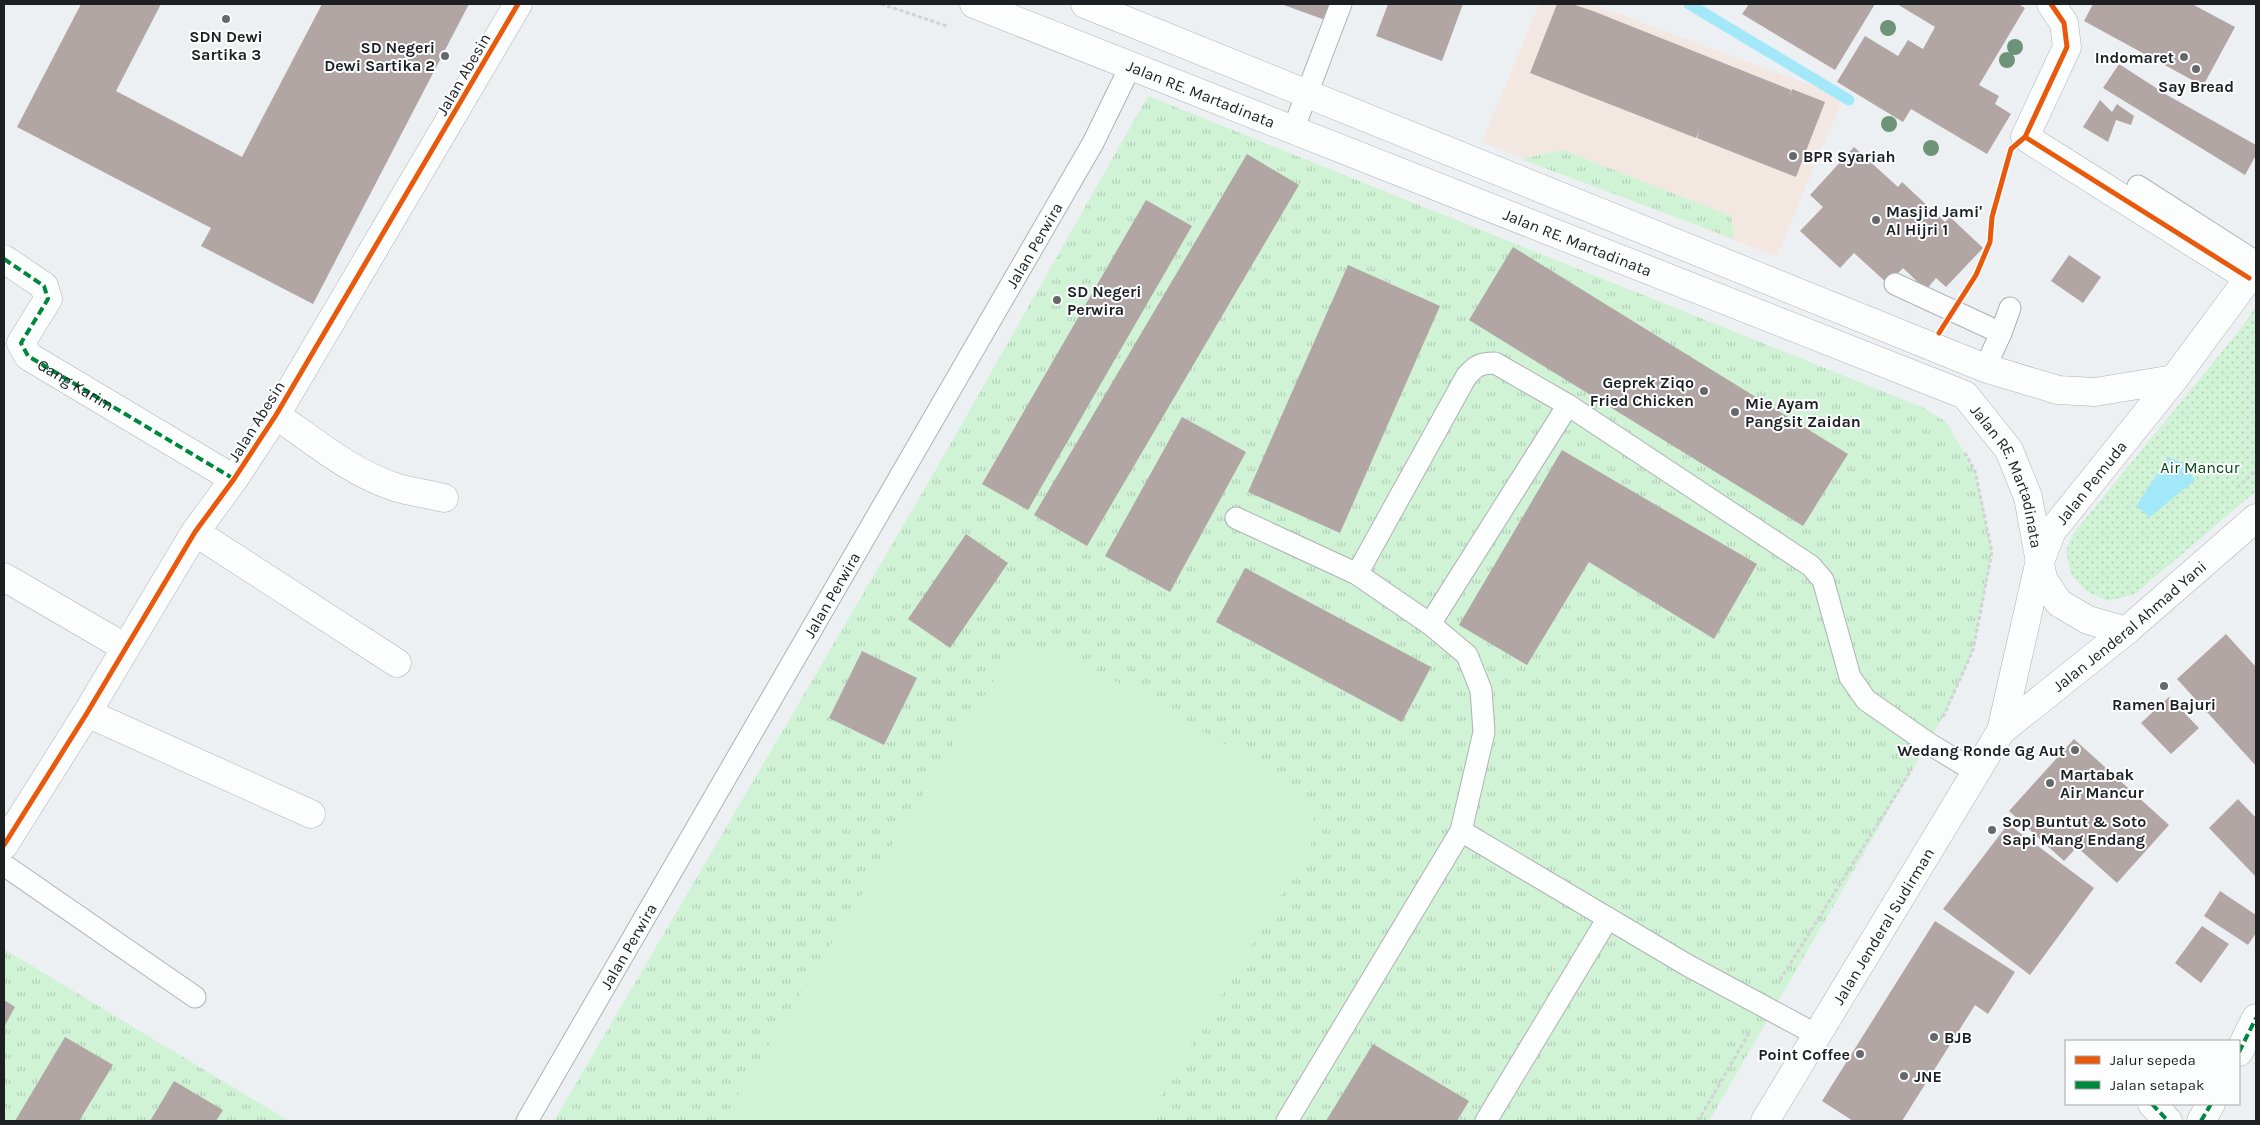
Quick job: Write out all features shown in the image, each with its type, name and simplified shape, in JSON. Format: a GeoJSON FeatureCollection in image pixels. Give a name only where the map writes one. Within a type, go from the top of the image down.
{"type":"FeatureCollection","features":[{"type":"Feature","properties":{"kind":"main road","name":"Jalan Abesin"},"geometry":{"type":"LineString","coordinates":[[4,845],[87,713],[195,532],[234,480],[276,415],[518,4]]}},
{"type":"Feature","properties":{"kind":"main road","name":"Jalan RE. Martadinata"},"geometry":{"type":"LineString","coordinates":[[974,4],[1965,395],[2009,450],[2028,497],[2039,564]]}},
{"type":"Feature","properties":{"kind":"main road"},"geometry":{"type":"LineString","coordinates":[[1085,4],[1985,368],[2058,390],[2095,392],[2174,379]]}},
{"type":"Feature","properties":{"kind":"main road"},"geometry":{"type":"LineString","coordinates":[[2051,4],[2064,23],[2067,47],[2025,137],[2254,269]]}},
{"type":"Feature","properties":{"kind":"main road"},"geometry":{"type":"LineString","coordinates":[[1131,65],[1149,30]]}},
{"type":"Feature","properties":{"kind":"main road","name":"Gang Karim"},"geometry":{"type":"LineString","coordinates":[[4,259],[44,286],[48,299],[21,343],[28,356],[234,480]]}},
{"type":"Feature","properties":{"kind":"main road","name":"Jalan Pemuda"},"geometry":{"type":"LineString","coordinates":[[2001,731],[2039,564],[2052,531],[2062,516],[2174,379],[2254,269]]}},
{"type":"Feature","properties":{"kind":"main road"},"geometry":{"type":"LineString","coordinates":[[276,415],[357,471],[395,487],[444,498]]}},
{"type":"Feature","properties":{"kind":"main road","name":"Jalan Jenderal Ahmad Yani"},"geometry":{"type":"LineString","coordinates":[[2001,731],[2126,631],[2256,518]]}},
{"type":"Feature","properties":{"kind":"main road"},"geometry":{"type":"LineString","coordinates":[[195,532],[397,663]]}},
{"type":"Feature","properties":{"kind":"main road"},"geometry":{"type":"LineString","coordinates":[[2039,564],[2043,579],[2059,603],[2088,620],[2126,631]]}},
{"type":"Feature","properties":{"kind":"main road"},"geometry":{"type":"LineString","coordinates":[[4,577],[126,648]]}},
{"type":"Feature","properties":{"kind":"main road"},"geometry":{"type":"LineString","coordinates":[[87,713],[311,814]]}},
{"type":"Feature","properties":{"kind":"main road","name":"Jalan Jenderal Sudirman"},"geometry":{"type":"LineString","coordinates":[[1765,1121],[2001,731]]}},
{"type":"Feature","properties":{"kind":"main road"},"geometry":{"type":"LineString","coordinates":[[2240,1050],[2256,1018]]}},
{"type":"Feature","properties":{"kind":"main road"},"geometry":{"type":"LineString","coordinates":[[2153,1105],[2168,1121]]}},
{"type":"Feature","properties":{"kind":"main road"},"geometry":{"type":"LineString","coordinates":[[2201,1121],[2210,1105]]}},
{"type":"Feature","properties":{"kind":"lane"},"geometry":{"type":"LineString","coordinates":[[1293,130],[1341,4]]}},
{"type":"Feature","properties":{"kind":"lane","name":"Jalan Perwira"},"geometry":{"type":"LineString","coordinates":[[527,1121],[1088,151],[1131,65]]}},
{"type":"Feature","properties":{"kind":"lane"},"geometry":{"type":"LineString","coordinates":[[2138,186],[2254,269]]}},
{"type":"Feature","properties":{"kind":"lane"},"geometry":{"type":"LineString","coordinates":[[1895,284],[2001,333]]}},
{"type":"Feature","properties":{"kind":"lane"},"geometry":{"type":"LineString","coordinates":[[1985,368],[2010,308]]}},
{"type":"Feature","properties":{"kind":"lane"},"geometry":{"type":"LineString","coordinates":[[1357,574],[1466,377],[1474,367],[1483,363],[1494,363],[1568,405],[1811,566],[1823,580],[1850,677],[1866,700],[1928,743],[1976,772]]}},
{"type":"Feature","properties":{"kind":"lane"},"geometry":{"type":"LineString","coordinates":[[1430,624],[1568,405]]}},
{"type":"Feature","properties":{"kind":"lane"},"geometry":{"type":"LineString","coordinates":[[1236,518],[1357,574],[1430,624],[1467,656],[1482,690],[1484,732],[1461,831],[1287,1121]]}},
{"type":"Feature","properties":{"kind":"lane"},"geometry":{"type":"LineString","coordinates":[[1461,831],[1687,965],[1817,1035]]}},
{"type":"Feature","properties":{"kind":"lane"},"geometry":{"type":"LineString","coordinates":[[4,865],[195,997]]}},
{"type":"Feature","properties":{"kind":"lane"},"geometry":{"type":"LineString","coordinates":[[1486,1121],[1608,918]]}},
{"type":"Feature","properties":{"kind":"shaded area"},"geometry":{"type":"Polygon","coordinates":[[[1539,4],[1592,4],[1843,97],[1777,257],[1482,142],[1539,4]]]}},
{"type":"Feature","properties":{"kind":"green space"},"geometry":{"type":"Polygon","coordinates":[[[1148,96],[1924,408],[1946,422],[1975,471],[1992,552],[1973,650],[1949,706],[1709,1121],[554,1121],[942,459],[1148,96]]]}},
{"type":"Feature","properties":{"kind":"green space"},"geometry":{"type":"Polygon","coordinates":[[[1563,150],[1731,216],[1734,239],[1521,159],[1563,150]]]}},
{"type":"Feature","properties":{"kind":"green space","name":"Air Mancur"},"geometry":{"type":"Polygon","coordinates":[[[2256,306],[2256,491],[2135,594],[2108,601],[2086,591],[2071,574],[2066,551],[2073,534],[2243,326],[2256,306]]]}},
{"type":"Feature","properties":{"kind":"green space"},"geometry":{"type":"Polygon","coordinates":[[[1042,647],[1054,648],[1065,652],[1295,785],[1307,800],[1313,815],[1314,832],[1309,849],[1146,1121],[722,1121],[1001,668],[1019,653],[1042,647]]]}},
{"type":"Feature","properties":{"kind":"green space"},"geometry":{"type":"Polygon","coordinates":[[[4,949],[284,1118],[289,1121],[4,1121],[4,949]]]}},
{"type":"Feature","properties":{"kind":"water"},"geometry":{"type":"Polygon","coordinates":[[[2169,457],[2184,464],[2195,480],[2150,517],[2136,506],[2169,457]]]}},
{"type":"Feature","properties":{"kind":"building"},"geometry":{"type":"Polygon","coordinates":[[[81,4],[161,4],[116,91],[242,157],[322,4],[469,4],[313,304],[201,246],[211,228],[17,127],[81,4]]]}},
{"type":"Feature","properties":{"kind":"building"},"geometry":{"type":"Polygon","coordinates":[[[1281,4],[1334,4],[1328,21],[1281,4]]]}},
{"type":"Feature","properties":{"kind":"building"},"geometry":{"type":"Polygon","coordinates":[[[1388,4],[1463,4],[1442,61],[1376,36],[1388,4]]]}},
{"type":"Feature","properties":{"kind":"building"},"geometry":{"type":"Polygon","coordinates":[[[1557,4],[1572,4],[1593,11],[1791,90],[1790,96],[1792,89],[1825,102],[1796,177],[1697,138],[1699,131],[1696,138],[1530,73],[1557,4]]]}},
{"type":"Feature","properties":{"kind":"building"},"geometry":{"type":"Polygon","coordinates":[[[1749,4],[1875,4],[1835,70],[1742,14],[1749,4]]]}},
{"type":"Feature","properties":{"kind":"building"},"geometry":{"type":"Polygon","coordinates":[[[1897,4],[2018,4],[2025,8],[1979,85],[1999,96],[1995,104],[2011,114],[1987,154],[1911,109],[1903,122],[1837,82],[1865,36],[1898,56],[1908,40],[1923,49],[1935,27],[1897,4]]]}},
{"type":"Feature","properties":{"kind":"building","name":"Indomaret"},"geometry":{"type":"Polygon","coordinates":[[[2093,4],[2192,4],[2235,27],[2203,86],[2084,21],[2093,4]]]}},
{"type":"Feature","properties":{"kind":"building"},"geometry":{"type":"Polygon","coordinates":[[[2119,64],[2167,95],[2256,145],[2256,155],[2245,175],[2103,88],[2119,64]]]}},
{"type":"Feature","properties":{"kind":"building"},"geometry":{"type":"Polygon","coordinates":[[[2100,100],[2112,112],[2117,104],[2134,116],[2131,125],[2116,120],[2108,142],[2083,127],[2100,100]]]}},
{"type":"Feature","properties":{"kind":"building","name":"Masjid Jami' Al Hijri 1"},"geometry":{"type":"Polygon","coordinates":[[[1854,147],[1898,187],[1902,182],[1945,222],[1950,217],[1983,248],[1946,287],[1936,278],[1926,290],[1903,268],[1888,284],[1854,253],[1840,268],[1800,231],[1823,207],[1810,195],[1854,147]]]}},
{"type":"Feature","properties":{"kind":"building"},"geometry":{"type":"Polygon","coordinates":[[[1247,154],[1299,185],[1087,546],[1034,515],[1247,154]]]}},
{"type":"Feature","properties":{"kind":"building"},"geometry":{"type":"Polygon","coordinates":[[[1146,200],[1192,226],[1028,510],[982,484],[1146,200]]]}},
{"type":"Feature","properties":{"kind":"building"},"geometry":{"type":"Polygon","coordinates":[[[1513,247],[1848,454],[1803,526],[1469,320],[1513,247]]]}},
{"type":"Feature","properties":{"kind":"building"},"geometry":{"type":"Polygon","coordinates":[[[2069,255],[2101,277],[2083,303],[2051,281],[2069,255]]]}},
{"type":"Feature","properties":{"kind":"building"},"geometry":{"type":"Polygon","coordinates":[[[1348,265],[1440,306],[1340,533],[1248,492],[1348,265]]]}},
{"type":"Feature","properties":{"kind":"building"},"geometry":{"type":"Polygon","coordinates":[[[1182,417],[1246,452],[1170,592],[1105,556],[1182,417]]]}},
{"type":"Feature","properties":{"kind":"building"},"geometry":{"type":"Polygon","coordinates":[[[1562,450],[1757,564],[1714,639],[1589,562],[1527,665],[1459,625],[1562,450]]]}},
{"type":"Feature","properties":{"kind":"building"},"geometry":{"type":"Polygon","coordinates":[[[966,534],[1008,563],[950,648],[908,619],[966,534]]]}},
{"type":"Feature","properties":{"kind":"building"},"geometry":{"type":"Polygon","coordinates":[[[1245,568],[1431,667],[1402,722],[1216,622],[1245,568]]]}},
{"type":"Feature","properties":{"kind":"building"},"geometry":{"type":"Polygon","coordinates":[[[2226,634],[2256,667],[2256,766],[2177,679],[2226,634]]]}},
{"type":"Feature","properties":{"kind":"building"},"geometry":{"type":"Polygon","coordinates":[[[862,651],[917,678],[884,745],[829,718],[862,651]]]}},
{"type":"Feature","properties":{"kind":"building"},"geometry":{"type":"Polygon","coordinates":[[[2169,697],[2199,728],[2171,754],[2141,723],[2169,697]]]}},
{"type":"Feature","properties":{"kind":"building"},"geometry":{"type":"Polygon","coordinates":[[[2074,739],[2169,825],[2117,883],[2077,847],[2064,861],[2009,811],[2074,739]]]}},
{"type":"Feature","properties":{"kind":"building"},"geometry":{"type":"Polygon","coordinates":[[[2238,799],[2256,818],[2256,877],[2209,828],[2238,799]]]}},
{"type":"Feature","properties":{"kind":"building"},"geometry":{"type":"Polygon","coordinates":[[[2008,824],[2094,888],[2030,975],[1943,909],[2008,824]]]}},
{"type":"Feature","properties":{"kind":"building"},"geometry":{"type":"Polygon","coordinates":[[[2220,891],[2256,915],[2256,933],[2248,945],[2204,916],[2220,891]]]}},
{"type":"Feature","properties":{"kind":"building"},"geometry":{"type":"Polygon","coordinates":[[[1935,921],[2015,972],[1988,1014],[1975,1005],[1902,1121],[1853,1121],[1822,1101],[1935,921]]]}},
{"type":"Feature","properties":{"kind":"building"},"geometry":{"type":"Polygon","coordinates":[[[2202,926],[2229,944],[2201,983],[2175,963],[2202,926]]]}},
{"type":"Feature","properties":{"kind":"building"},"geometry":{"type":"Polygon","coordinates":[[[4,1000],[15,1007],[4,1027],[4,1000]]]}},
{"type":"Feature","properties":{"kind":"building"},"geometry":{"type":"Polygon","coordinates":[[[65,1037],[113,1065],[79,1121],[15,1121],[65,1037]]]}},
{"type":"Feature","properties":{"kind":"building"},"geometry":{"type":"Polygon","coordinates":[[[1373,1044],[1469,1101],[1457,1121],[1326,1121],[1373,1044]]]}},
{"type":"Feature","properties":{"kind":"building"},"geometry":{"type":"Polygon","coordinates":[[[174,1081],[223,1110],[216,1121],[150,1121],[174,1081]]]}},
{"type":"Feature","properties":{"kind":"waterway"},"geometry":{"type":"LineString","coordinates":[[1689,4],[1849,100]]}},
{"type":"Feature","properties":{"kind":"marked path"},"geometry":{"type":"LineString","coordinates":[[4,259],[44,286],[48,299],[21,343],[28,356],[234,479]]}},
{"type":"Feature","properties":{"kind":"marked path"},"geometry":{"type":"LineString","coordinates":[[2240,1050],[2256,1018]]}},
{"type":"Feature","properties":{"kind":"marked path"},"geometry":{"type":"LineString","coordinates":[[2153,1105],[2168,1121]]}},
{"type":"Feature","properties":{"kind":"marked path"},"geometry":{"type":"LineString","coordinates":[[2201,1121],[2210,1105]]}},
{"type":"Feature","properties":{"kind":"cycle path"},"geometry":{"type":"LineString","coordinates":[[4,845],[87,713],[195,532],[234,479],[276,415],[518,4]]}},
{"type":"Feature","properties":{"kind":"cycle path"},"geometry":{"type":"LineString","coordinates":[[2051,4],[2064,23],[2067,47],[2025,137],[2249,278]]}},
{"type":"Feature","properties":{"kind":"cycle path"},"geometry":{"type":"LineString","coordinates":[[1939,333],[1976,275],[1990,242],[1992,217],[2011,149],[2025,137]]}},
{"type":"Feature","properties":{"kind":"place","name":"SDN Dewi Sartika 3"},"geometry":{"type":"Point","coordinates":[226,19]}},
{"type":"Feature","properties":{"kind":"place","name":"SD Negeri Dewi Sartika 2"},"geometry":{"type":"Point","coordinates":[445,56]}},
{"type":"Feature","properties":{"kind":"place","name":"Indomaret"},"geometry":{"type":"Point","coordinates":[2184,57]}},
{"type":"Feature","properties":{"kind":"place","name":"Say Bread"},"geometry":{"type":"Point","coordinates":[2196,69]}},
{"type":"Feature","properties":{"kind":"place","name":"BPR Syariah"},"geometry":{"type":"Point","coordinates":[1793,156]}},
{"type":"Feature","properties":{"kind":"place","name":"Masjid Jami' Al Hijri 1"},"geometry":{"type":"Point","coordinates":[1876,220]}},
{"type":"Feature","properties":{"kind":"place","name":"SD Negeri Perwira"},"geometry":{"type":"Point","coordinates":[1057,300]}},
{"type":"Feature","properties":{"kind":"place","name":"Geprek Ziqo Fried Chicken"},"geometry":{"type":"Point","coordinates":[1704,391]}},
{"type":"Feature","properties":{"kind":"place","name":"Mie Ayam Pangsit Zaidan"},"geometry":{"type":"Point","coordinates":[1735,412]}},
{"type":"Feature","properties":{"kind":"place","name":"Ramen Bajuri"},"geometry":{"type":"Point","coordinates":[2164,686]}},
{"type":"Feature","properties":{"kind":"place","name":"Wedang Ronde Gg Aut"},"geometry":{"type":"Point","coordinates":[2075,750]}},
{"type":"Feature","properties":{"kind":"place","name":"Martabak Air Mancur"},"geometry":{"type":"Point","coordinates":[2050,783]}},
{"type":"Feature","properties":{"kind":"place","name":"Sop Buntut & Soto Sapi Mang Endang"},"geometry":{"type":"Point","coordinates":[1992,830]}},
{"type":"Feature","properties":{"kind":"place","name":"BJB"},"geometry":{"type":"Point","coordinates":[1934,1037]}},
{"type":"Feature","properties":{"kind":"place","name":"Point Coffee"},"geometry":{"type":"Point","coordinates":[1860,1054]}},
{"type":"Feature","properties":{"kind":"place","name":"JNE"},"geometry":{"type":"Point","coordinates":[1904,1076]}}]}
